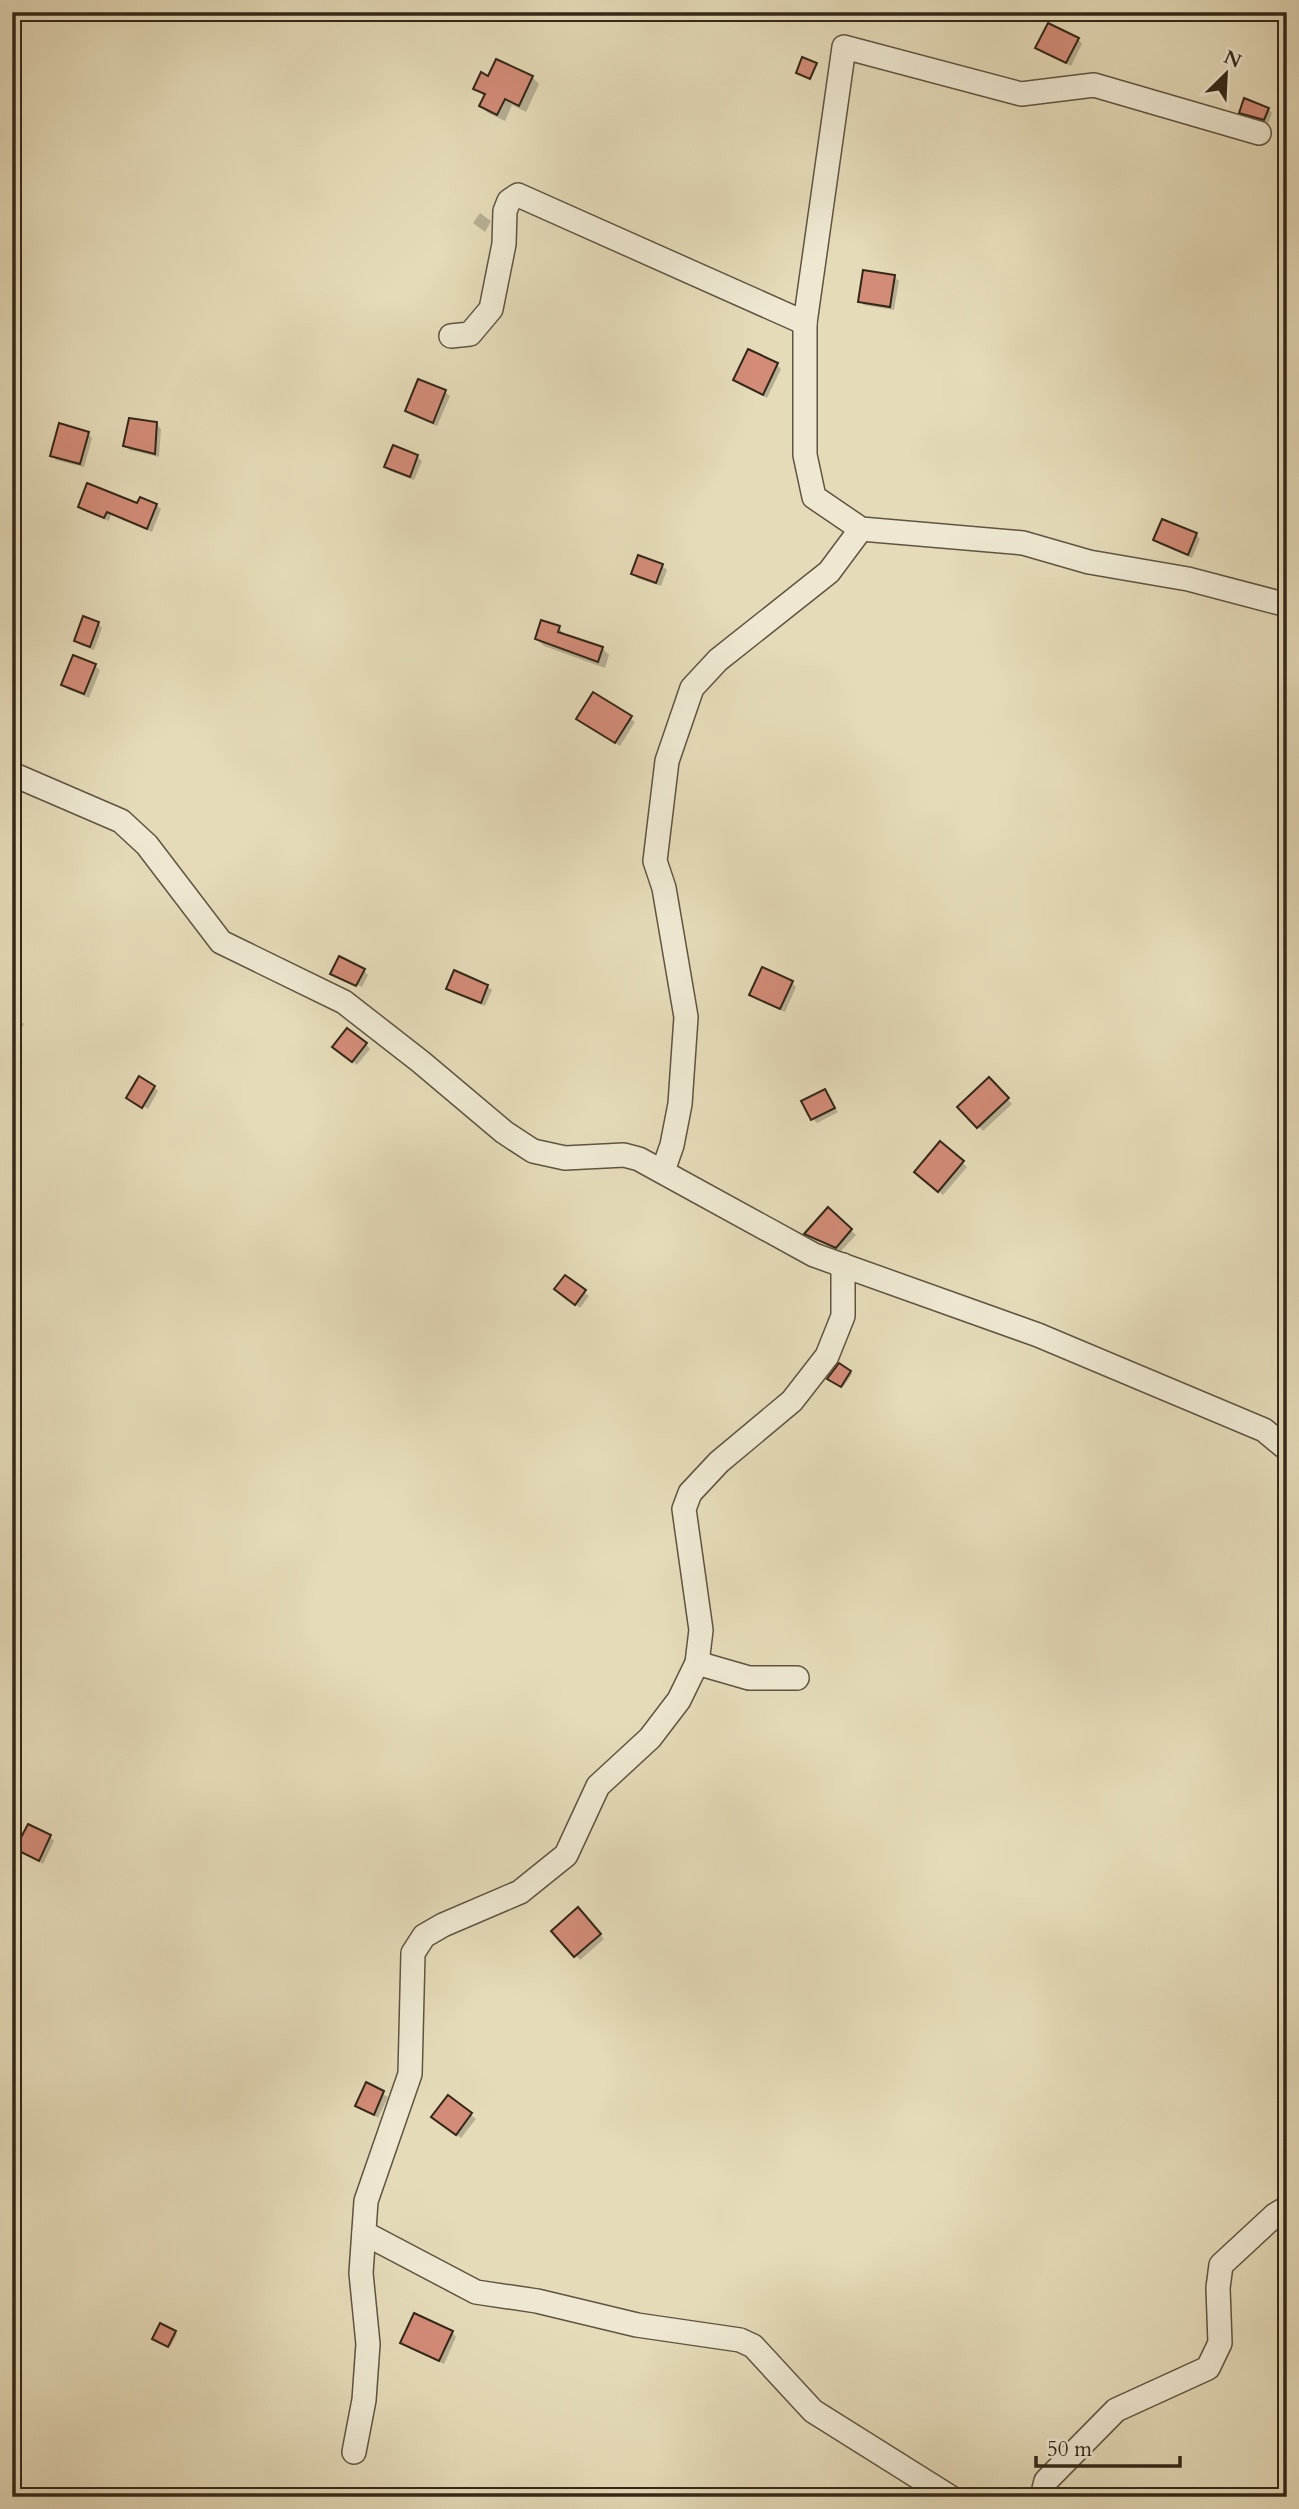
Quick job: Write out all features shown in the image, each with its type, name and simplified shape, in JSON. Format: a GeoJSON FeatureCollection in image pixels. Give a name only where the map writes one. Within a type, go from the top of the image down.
{"type":"FeatureCollection","features":[{"type":"Feature","properties":{"kind":"street"},"geometry":{"type":"LineString","coordinates":[[1259,133],[1094,85],[1021,94],[844,47],[805,323],[805,455],[814,497],[861,529],[1023,543],[1089,562],[1188,579],[1287,605]]}},
{"type":"Feature","properties":{"kind":"street"},"geometry":{"type":"LineString","coordinates":[[451,337],[470,334],[491,309],[503,244],[505,211],[509,201],[518,195],[805,323]]}},
{"type":"Feature","properties":{"kind":"street"},"geometry":{"type":"LineString","coordinates":[[663,1171],[672,1145],[680,1104],[686,1017],[664,888],[655,861],[667,761],[692,688],[718,660],[829,572],[861,529]]}},
{"type":"Feature","properties":{"kind":"street"},"geometry":{"type":"LineString","coordinates":[[12,774],[121,821],[147,845],[221,942],[344,1002],[504,1132],[533,1151],[565,1158],[624,1155],[663,1171],[814,1255],[1038,1335],[1264,1430],[1287,1449]]}},
{"type":"Feature","properties":{"kind":"street"},"geometry":{"type":"LineString","coordinates":[[354,2452],[364,2400],[368,2344],[361,2273],[366,2201],[410,2074],[413,1953],[424,1936],[443,1924],[520,1892],[566,1856],[598,1786],[650,1738],[679,1700],[697,1662],[701,1630],[684,1509],[690,1493],[719,1462],[792,1401],[827,1356],[843,1316],[843,1265]]}},
{"type":"Feature","properties":{"kind":"street"},"geometry":{"type":"LineString","coordinates":[[697,1662],[749,1678],[797,1678]]}},
{"type":"Feature","properties":{"kind":"street"},"geometry":{"type":"LineString","coordinates":[[1042,2497],[1046,2481],[1116,2410],[1208,2368],[1220,2343],[1217,2288],[1221,2264],[1275,2215],[1287,2208]]}},
{"type":"Feature","properties":{"kind":"street"},"geometry":{"type":"LineString","coordinates":[[364,2233],[476,2292],[537,2301],[637,2325],[740,2340],[753,2346],[813,2411],[950,2497]]}},
{"type":"Feature","properties":{"kind":"building"},"geometry":{"type":"Polygon","coordinates":[[[1048,23],[1079,38],[1066,63],[1035,48],[1048,23]]]}},
{"type":"Feature","properties":{"kind":"building"},"geometry":{"type":"Polygon","coordinates":[[[802,57],[817,63],[810,79],[796,73],[802,57]]]}},
{"type":"Feature","properties":{"kind":"building"},"geometry":{"type":"Polygon","coordinates":[[[496,59],[533,76],[519,106],[505,99],[497,115],[479,106],[485,94],[473,89],[481,72],[488,76],[496,59]]]}},
{"type":"Feature","properties":{"kind":"building"},"geometry":{"type":"Polygon","coordinates":[[[1244,98],[1269,108],[1264,120],[1239,113],[1244,98]]]}},
{"type":"Feature","properties":{"kind":"building"},"geometry":{"type":"Polygon","coordinates":[[[863,270],[895,275],[890,307],[858,302],[863,270]]]}},
{"type":"Feature","properties":{"kind":"building"},"geometry":{"type":"Polygon","coordinates":[[[748,349],[778,363],[763,395],[733,380],[748,349]]]}},
{"type":"Feature","properties":{"kind":"building"},"geometry":{"type":"Polygon","coordinates":[[[418,379],[446,390],[433,423],[405,411],[418,379]]]}},
{"type":"Feature","properties":{"kind":"building"},"geometry":{"type":"Polygon","coordinates":[[[129,418],[157,422],[155,454],[123,446],[129,418]]]}},
{"type":"Feature","properties":{"kind":"building"},"geometry":{"type":"Polygon","coordinates":[[[59,423],[89,432],[80,464],[50,456],[59,423]]]}},
{"type":"Feature","properties":{"kind":"building"},"geometry":{"type":"Polygon","coordinates":[[[393,445],[418,455],[410,477],[384,467],[393,445]]]}},
{"type":"Feature","properties":{"kind":"building"},"geometry":{"type":"Polygon","coordinates":[[[87,483],[137,503],[140,497],[157,504],[147,529],[107,512],[104,518],[78,507],[87,483]]]}},
{"type":"Feature","properties":{"kind":"building"},"geometry":{"type":"Polygon","coordinates":[[[1162,519],[1197,533],[1188,555],[1153,540],[1162,519]]]}},
{"type":"Feature","properties":{"kind":"building"},"geometry":{"type":"Polygon","coordinates":[[[638,555],[663,564],[656,583],[631,574],[638,555]]]}},
{"type":"Feature","properties":{"kind":"building"},"geometry":{"type":"Polygon","coordinates":[[[83,616],[99,622],[90,647],[74,641],[83,616]]]}},
{"type":"Feature","properties":{"kind":"building"},"geometry":{"type":"Polygon","coordinates":[[[541,620],[560,626],[558,632],[603,647],[598,662],[535,639],[541,620]]]}},
{"type":"Feature","properties":{"kind":"building"},"geometry":{"type":"Polygon","coordinates":[[[73,655],[96,664],[84,694],[61,685],[73,655]]]}},
{"type":"Feature","properties":{"kind":"building"},"geometry":{"type":"Polygon","coordinates":[[[593,692],[632,716],[615,743],[576,719],[593,692]]]}},
{"type":"Feature","properties":{"kind":"building"},"geometry":{"type":"Polygon","coordinates":[[[339,956],[365,969],[356,986],[330,974],[339,956]]]}},
{"type":"Feature","properties":{"kind":"building"},"geometry":{"type":"Polygon","coordinates":[[[762,967],[793,981],[780,1009],[749,995],[762,967]]]}},
{"type":"Feature","properties":{"kind":"building"},"geometry":{"type":"Polygon","coordinates":[[[454,970],[488,985],[481,1003],[446,989],[454,970]]]}},
{"type":"Feature","properties":{"kind":"building"},"geometry":{"type":"Polygon","coordinates":[[[347,1028],[367,1043],[352,1062],[332,1047],[347,1028]]]}},
{"type":"Feature","properties":{"kind":"building"},"geometry":{"type":"Polygon","coordinates":[[[139,1076],[155,1086],[142,1108],[126,1098],[139,1076]]]}},
{"type":"Feature","properties":{"kind":"building"},"geometry":{"type":"Polygon","coordinates":[[[989,1077],[1009,1098],[977,1128],[957,1107],[989,1077]]]}},
{"type":"Feature","properties":{"kind":"building"},"geometry":{"type":"Polygon","coordinates":[[[825,1089],[835,1108],[811,1120],[801,1101],[825,1089]]]}},
{"type":"Feature","properties":{"kind":"building"},"geometry":{"type":"Polygon","coordinates":[[[940,1141],[964,1161],[938,1192],[914,1172],[940,1141]]]}},
{"type":"Feature","properties":{"kind":"building"},"geometry":{"type":"Polygon","coordinates":[[[828,1207],[852,1229],[836,1248],[804,1234],[828,1207]]]}},
{"type":"Feature","properties":{"kind":"building"},"geometry":{"type":"Polygon","coordinates":[[[565,1275],[586,1290],[575,1305],[554,1289],[565,1275]]]}},
{"type":"Feature","properties":{"kind":"building"},"geometry":{"type":"Polygon","coordinates":[[[839,1363],[851,1371],[841,1387],[827,1379],[839,1363]]]}},
{"type":"Feature","properties":{"kind":"building"},"geometry":{"type":"Polygon","coordinates":[[[28,1824],[51,1835],[39,1861],[15,1849],[28,1824]]]}},
{"type":"Feature","properties":{"kind":"building"},"geometry":{"type":"Polygon","coordinates":[[[578,1907],[601,1934],[574,1957],[551,1931],[578,1907]]]}},
{"type":"Feature","properties":{"kind":"building"},"geometry":{"type":"Polygon","coordinates":[[[366,2082],[384,2091],[374,2115],[355,2106],[366,2082]]]}},
{"type":"Feature","properties":{"kind":"building"},"geometry":{"type":"Polygon","coordinates":[[[448,2095],[472,2113],[456,2135],[431,2117],[448,2095]]]}},
{"type":"Feature","properties":{"kind":"building"},"geometry":{"type":"Polygon","coordinates":[[[414,2313],[453,2331],[439,2361],[400,2343],[414,2313]]]}},
{"type":"Feature","properties":{"kind":"building"},"geometry":{"type":"Polygon","coordinates":[[[160,2323],[176,2331],[168,2347],[152,2339],[160,2323]]]}}]}
